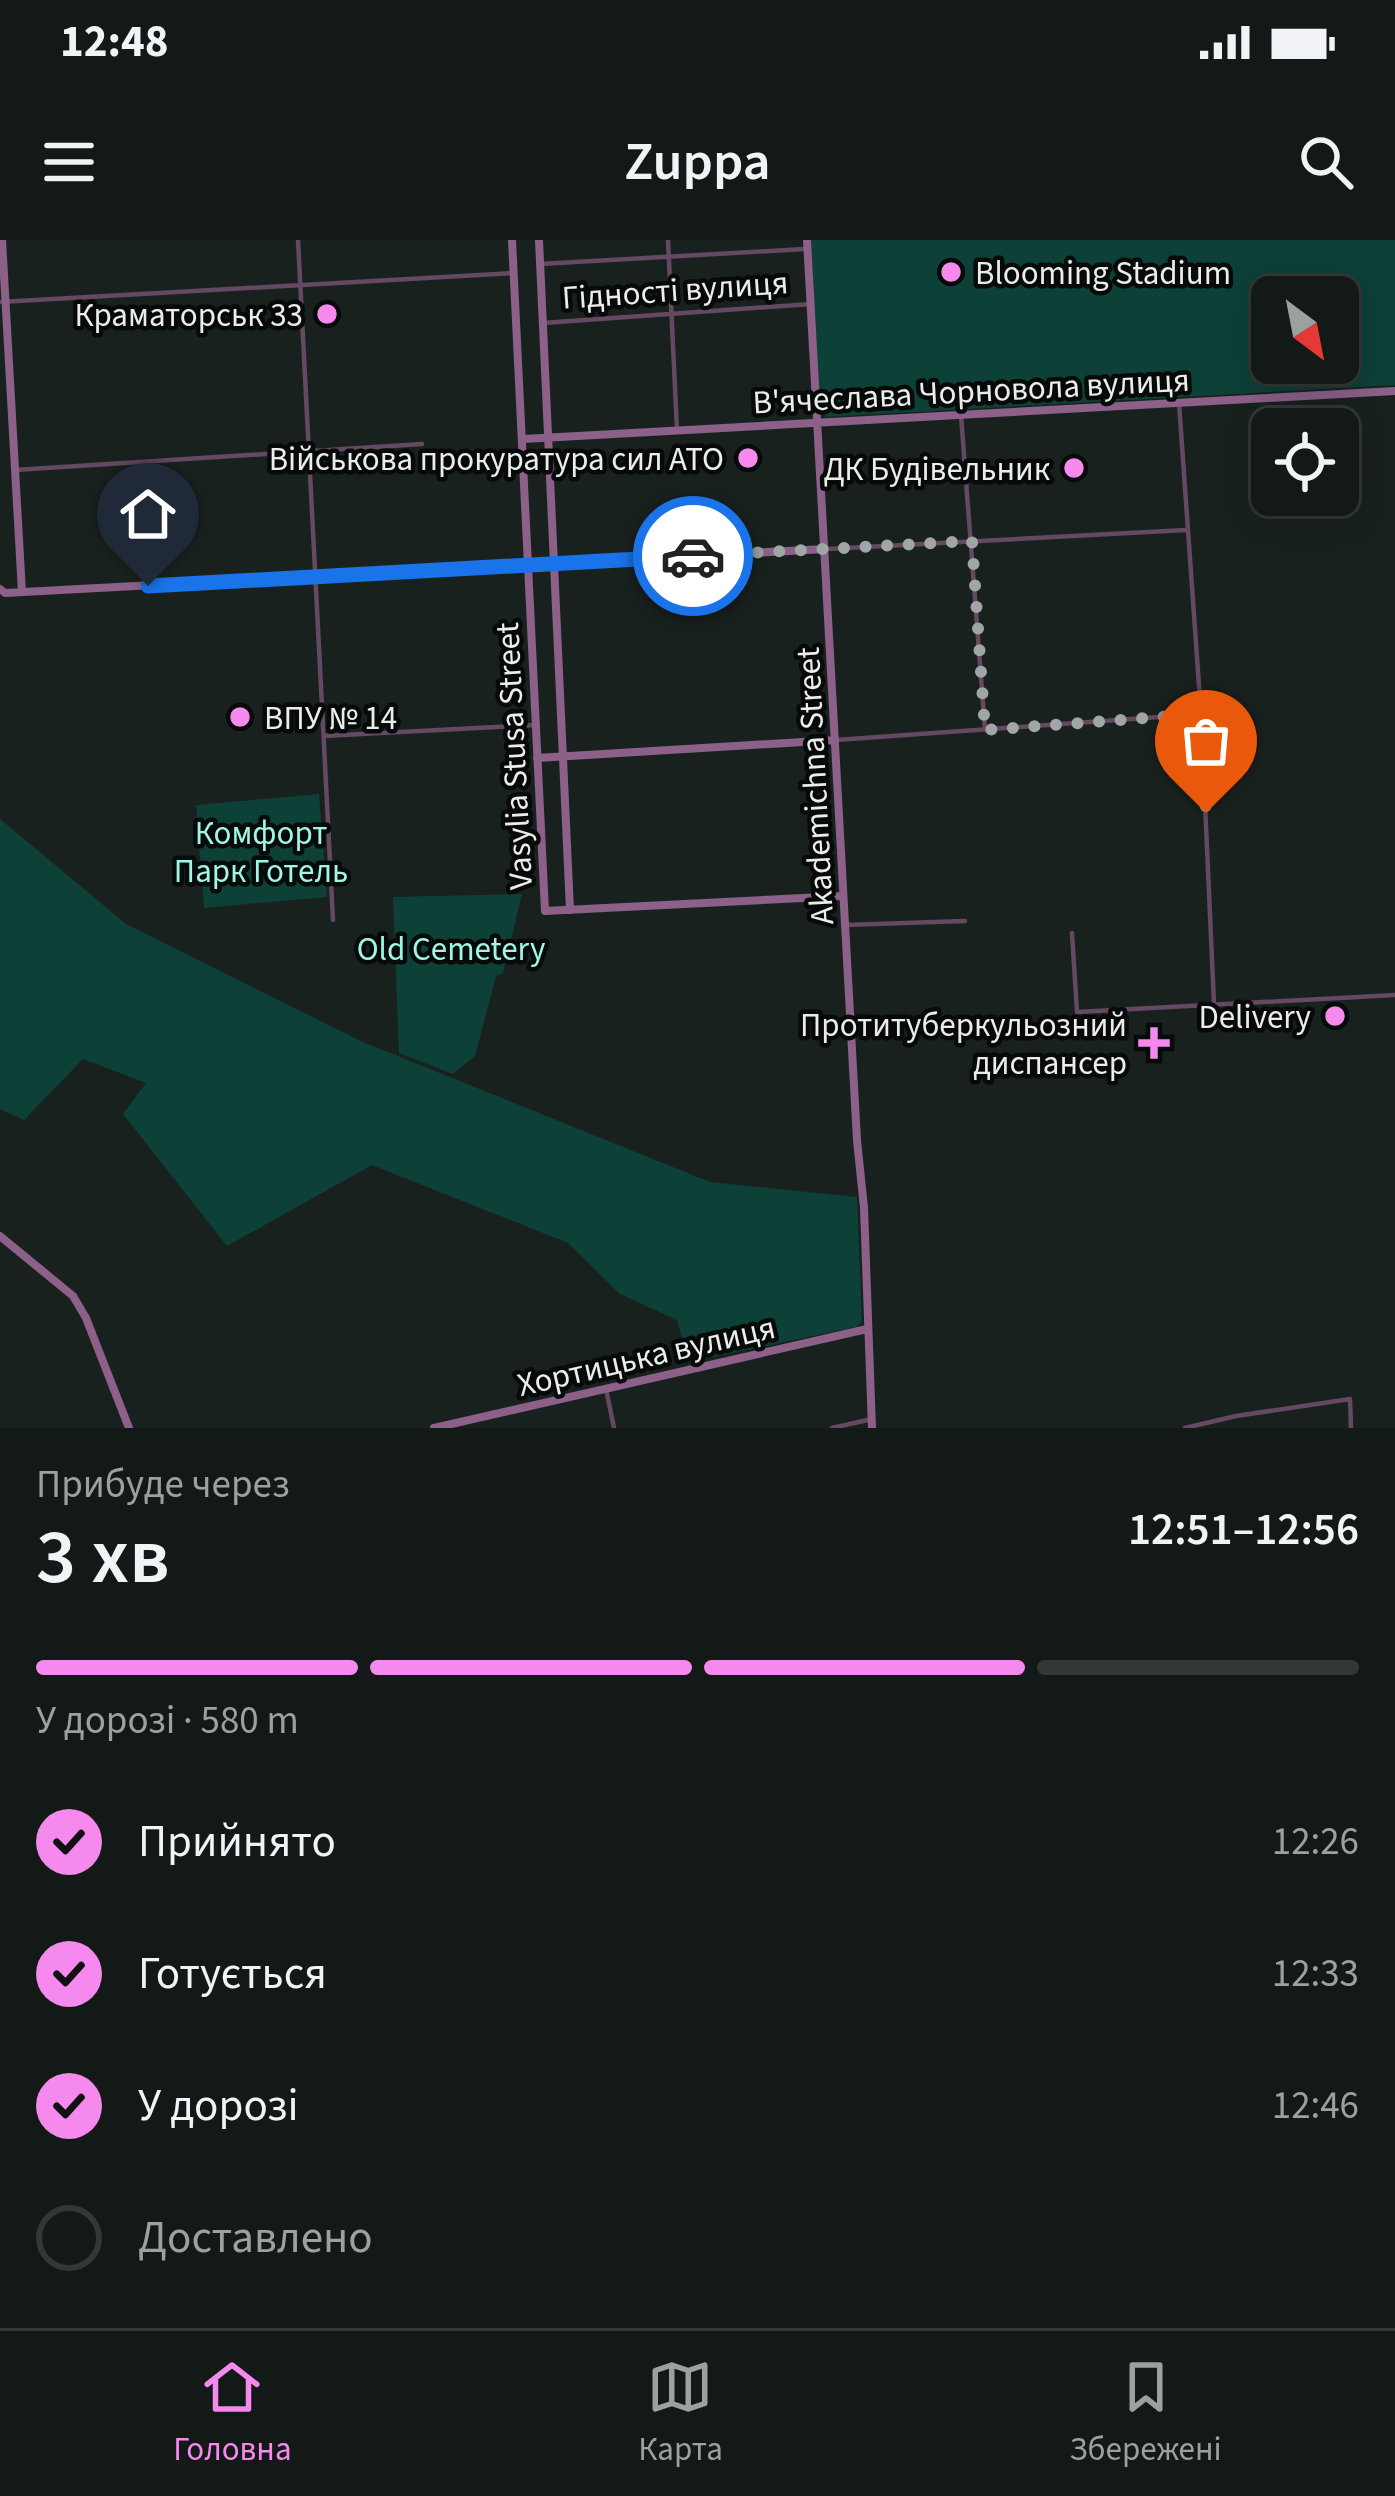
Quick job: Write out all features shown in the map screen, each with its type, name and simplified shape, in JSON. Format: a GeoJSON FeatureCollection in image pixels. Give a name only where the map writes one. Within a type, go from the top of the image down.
{"type":"FeatureCollection","features":[{"type":"Feature","properties":{"kind":"street"},"geometry":{"type":"LineString","coordinates":[[2,240],[22,592]]}},
{"type":"Feature","properties":{"kind":"street"},"geometry":{"type":"LineString","coordinates":[[298,240],[333,920]]}},
{"type":"Feature","properties":{"kind":"street","name":"Vasylia Stusa Street"},"geometry":{"type":"LineString","coordinates":[[512,240],[545,911],[570,910],[539,240]]}},
{"type":"Feature","properties":{"kind":"street"},"geometry":{"type":"LineString","coordinates":[[668,240],[677,430]]}},
{"type":"Feature","properties":{"kind":"street"},"geometry":{"type":"LineString","coordinates":[[540,264],[808,244]]}},
{"type":"Feature","properties":{"kind":"street","name":"Akademichna Street"},"geometry":{"type":"LineString","coordinates":[[808,244],[814,423],[862,1181],[872,1424]]}},
{"type":"Feature","properties":{"kind":"street"},"geometry":{"type":"LineString","coordinates":[[2,302],[513,273]]}},
{"type":"Feature","properties":{"kind":"street","name":"Гідності вулиця"},"geometry":{"type":"LineString","coordinates":[[543,323],[811,304]]}},
{"type":"Feature","properties":{"kind":"street","name":"В'ячеслава Чорновола вулиця"},"geometry":{"type":"LineString","coordinates":[[523,439],[1395,391]]}},
{"type":"Feature","properties":{"kind":"street"},"geometry":{"type":"LineString","coordinates":[[1180,403],[1214,1004]]}},
{"type":"Feature","properties":{"kind":"street"},"geometry":{"type":"LineString","coordinates":[[961,415],[985,730]]}},
{"type":"Feature","properties":{"kind":"street"},"geometry":{"type":"LineString","coordinates":[[15,470],[422,444]]}},
{"type":"Feature","properties":{"kind":"street"},"geometry":{"type":"LineString","coordinates":[[3,591],[1186,530]]}},
{"type":"Feature","properties":{"kind":"street"},"geometry":{"type":"LineString","coordinates":[[537,758],[1201,714]]}},
{"type":"Feature","properties":{"kind":"street"},"geometry":{"type":"LineString","coordinates":[[323,736],[535,725]]}},
{"type":"Feature","properties":{"kind":"street"},"geometry":{"type":"LineString","coordinates":[[570,910],[844,896]]}},
{"type":"Feature","properties":{"kind":"street"},"geometry":{"type":"LineString","coordinates":[[845,926],[965,921]]}},
{"type":"Feature","properties":{"kind":"street"},"geometry":{"type":"LineString","coordinates":[[1072,934],[1077,1012],[1395,995]]}},
{"type":"Feature","properties":{"kind":"street"},"geometry":{"type":"LineString","coordinates":[[0,1236],[73,1296],[129,1428]]}},
{"type":"Feature","properties":{"kind":"street","name":"Хортицька вулиця"},"geometry":{"type":"LineString","coordinates":[[434,1428],[868,1329]]}},
{"type":"Feature","properties":{"kind":"street"},"geometry":{"type":"LineString","coordinates":[[606,1389],[614,1428]]}},
{"type":"Feature","properties":{"kind":"street"},"geometry":{"type":"LineString","coordinates":[[1185,1428],[1350,1400],[1351,1428]]}},
{"type":"Feature","properties":{"kind":"street"},"geometry":{"type":"LineString","coordinates":[[832,1428],[872,1424]]}},
{"type":"Feature","properties":{"kind":"green space"},"geometry":{"type":"Polygon","coordinates":[[[811,240],[1395,240],[1395,385],[825,417],[820,411],[811,240]]]}},
{"type":"Feature","properties":{"kind":"green space","name":"Комфорт Парк Готель"},"geometry":{"type":"Polygon","coordinates":[[[319,794],[327,897],[204,908],[196,805],[319,794]]]}},
{"type":"Feature","properties":{"kind":"green space"},"geometry":{"type":"Polygon","coordinates":[[[0,819],[126,924],[363,1042],[710,1182],[857,1197],[862,1322],[689,1362],[677,1320],[620,1294],[568,1243],[372,1165],[227,1246],[123,1114],[146,1083],[83,1059],[24,1120],[0,1109],[0,819]]]}},
{"type":"Feature","properties":{"kind":"green space","name":"Old Cemetery"},"geometry":{"type":"Polygon","coordinates":[[[522,894],[503,973],[496,976],[475,1056],[453,1074],[399,1053],[393,897],[522,894]]]}},
{"type":"Feature","properties":{"kind":"way so far"},"geometry":{"type":"LineString","coordinates":[[693,556],[972,541],[985,730],[1201,714],[1206,813]]}},
{"type":"Feature","properties":{"kind":"place","name":"Blooming Stadium"},"geometry":{"type":"Point","coordinates":[951,272]}},
{"type":"Feature","properties":{"kind":"place","name":"Краматорськ 33"},"geometry":{"type":"Point","coordinates":[327,314]}},
{"type":"Feature","properties":{"kind":"place","name":"Військова прокуратура сил АТО"},"geometry":{"type":"Point","coordinates":[748,458]}},
{"type":"Feature","properties":{"kind":"place","name":"ДК Будівельник"},"geometry":{"type":"Point","coordinates":[1074,468]}},
{"type":"Feature","properties":{"kind":"place","name":"ВПУ № 14"},"geometry":{"type":"Point","coordinates":[240,717]}},
{"type":"Feature","properties":{"kind":"place","name":"Delivery"},"geometry":{"type":"Point","coordinates":[1335,1016]}},
{"type":"Feature","properties":{"kind":"place","name":"Протитуберкульозний диспансер"},"geometry":{"type":"Point","coordinates":[1154,1043]}},
{"type":"Feature","properties":{"kind":"route"},"geometry":{"type":"LineString","coordinates":[[148,586],[693,556]]}}]}
